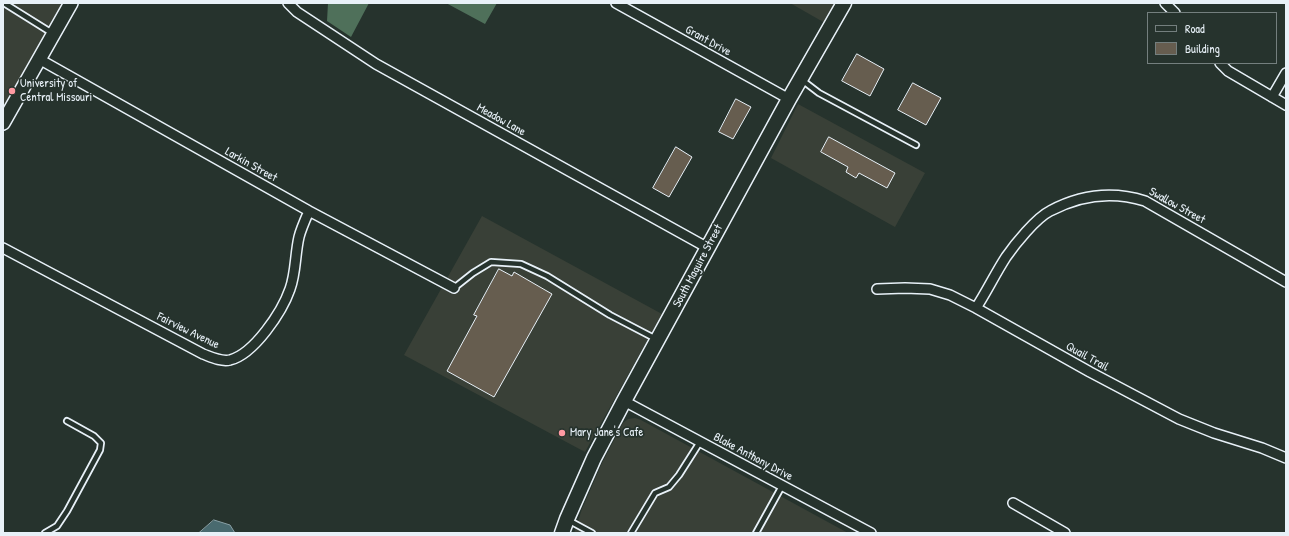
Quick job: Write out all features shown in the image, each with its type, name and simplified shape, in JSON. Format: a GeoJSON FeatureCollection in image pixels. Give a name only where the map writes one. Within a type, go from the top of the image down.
{"type":"FeatureCollection","features":[{"type":"Feature","properties":{"kind":"main road"},"geometry":{"type":"LineString","coordinates":[[3,123],[71,3]]}},
{"type":"Feature","properties":{"kind":"main road","name":"South Maguire Street"},"geometry":{"type":"LineString","coordinates":[[562,533],[594,458],[624,401],[800,79],[843,4]]}},
{"type":"Feature","properties":{"kind":"street","name":"Meadow Lane"},"geometry":{"type":"LineString","coordinates":[[288,3],[297,12],[376,64],[708,248]]}},
{"type":"Feature","properties":{"kind":"street","name":"Grant Drive"},"geometry":{"type":"LineString","coordinates":[[616,3],[789,99]]}},
{"type":"Feature","properties":{"kind":"street"},"geometry":{"type":"LineString","coordinates":[[1165,3],[1175,12]]}},
{"type":"Feature","properties":{"kind":"street","name":"Larkin Street"},"geometry":{"type":"LineString","coordinates":[[38,59],[309,211],[454,288]]}},
{"type":"Feature","properties":{"kind":"street"},"geometry":{"type":"LineString","coordinates":[[1221,64],[1228,70],[1286,105]]}},
{"type":"Feature","properties":{"kind":"street"},"geometry":{"type":"LineString","coordinates":[[1272,97],[1286,73]]}},
{"type":"Feature","properties":{"kind":"street","name":"Swallow Street"},"geometry":{"type":"LineString","coordinates":[[976,308],[1006,257],[1039,218],[1049,211],[1083,198],[1107,195],[1134,197],[1145,200],[1286,282]]}},
{"type":"Feature","properties":{"kind":"street","name":"Fairview Avenue"},"geometry":{"type":"LineString","coordinates":[[3,248],[203,354],[217,359],[228,360],[239,357],[250,348],[274,321],[284,305],[291,287],[299,236],[309,211]]}},
{"type":"Feature","properties":{"kind":"street","name":"Quail Trail"},"geometry":{"type":"LineString","coordinates":[[877,289],[930,289],[950,295],[1179,419],[1286,458]]}},
{"type":"Feature","properties":{"kind":"street","name":"Blake Anthony Drive"},"geometry":{"type":"LineString","coordinates":[[624,401],[871,533]]}},
{"type":"Feature","properties":{"kind":"street"},"geometry":{"type":"LineString","coordinates":[[1013,503],[1065,533]]}},
{"type":"Feature","properties":{"kind":"lane"},"geometry":{"type":"LineString","coordinates":[[4,3],[53,34]]}},
{"type":"Feature","properties":{"kind":"lane"},"geometry":{"type":"LineString","coordinates":[[800,79],[819,93],[916,145]]}},
{"type":"Feature","properties":{"kind":"lane"},"geometry":{"type":"LineString","coordinates":[[454,288],[473,273],[491,262],[521,264],[547,276],[610,315],[658,340]]}},
{"type":"Feature","properties":{"kind":"lane"},"geometry":{"type":"LineString","coordinates":[[45,533],[57,526],[100,450],[101,442],[94,436],[68,421]]}},
{"type":"Feature","properties":{"kind":"lane"},"geometry":{"type":"LineString","coordinates":[[632,533],[655,493],[669,487],[679,475],[700,442]]}},
{"type":"Feature","properties":{"kind":"lane"},"geometry":{"type":"LineString","coordinates":[[756,533],[782,486]]}},
{"type":"Feature","properties":{"kind":"lane"},"geometry":{"type":"LineString","coordinates":[[567,519],[592,533]]}},
{"type":"Feature","properties":{"kind":"shaded area","name":"University of Central Missouri"},"geometry":{"type":"Polygon","coordinates":[[[3,3],[71,3],[3,123],[3,3]]]}},
{"type":"Feature","properties":{"kind":"shaded area"},"geometry":{"type":"Polygon","coordinates":[[[790,3],[836,3],[825,23],[790,3]]]}},
{"type":"Feature","properties":{"kind":"shaded area"},"geometry":{"type":"Polygon","coordinates":[[[798,104],[925,173],[895,227],[771,158],[798,104]]]}},
{"type":"Feature","properties":{"kind":"shaded area"},"geometry":{"type":"Polygon","coordinates":[[[482,216],[662,314],[585,452],[404,355],[482,216]]]}},
{"type":"Feature","properties":{"kind":"shaded area"},"geometry":{"type":"Polygon","coordinates":[[[635,418],[848,533],[574,533],[582,509],[602,463],[623,423],[628,419],[635,418]]]}},
{"type":"Feature","properties":{"kind":"green space"},"geometry":{"type":"Polygon","coordinates":[[[328,3],[369,3],[351,37],[327,21],[328,3]]]}},
{"type":"Feature","properties":{"kind":"green space"},"geometry":{"type":"Polygon","coordinates":[[[446,3],[497,3],[485,24],[446,3]]]}},
{"type":"Feature","properties":{"kind":"water"},"geometry":{"type":"Polygon","coordinates":[[[214,520],[230,525],[235,533],[199,533],[214,520]]]}},
{"type":"Feature","properties":{"kind":"building"},"geometry":{"type":"Polygon","coordinates":[[[857,54],[884,69],[870,96],[842,81],[857,54]]]}},
{"type":"Feature","properties":{"kind":"building"},"geometry":{"type":"Polygon","coordinates":[[[913,83],[941,98],[926,125],[898,110],[913,83]]]}},
{"type":"Feature","properties":{"kind":"building"},"geometry":{"type":"Polygon","coordinates":[[[736,99],[751,107],[733,139],[719,132],[736,99]]]}},
{"type":"Feature","properties":{"kind":"building"},"geometry":{"type":"Polygon","coordinates":[[[829,137],[895,173],[887,188],[859,173],[856,178],[846,172],[848,167],[821,152],[829,137]]]}},
{"type":"Feature","properties":{"kind":"building"},"geometry":{"type":"Polygon","coordinates":[[[676,147],[692,157],[669,197],[653,188],[676,147]]]}},
{"type":"Feature","properties":{"kind":"building"},"geometry":{"type":"Polygon","coordinates":[[[499,269],[512,276],[514,272],[552,294],[494,397],[447,371],[477,316],[474,315],[499,269]]]}},
{"type":"Feature","properties":{"kind":"place","name":"University of Central Missouri"},"geometry":{"type":"Point","coordinates":[12,91]}},
{"type":"Feature","properties":{"kind":"place","name":"Mary Jane's Cafe"},"geometry":{"type":"Point","coordinates":[562,433]}}]}
